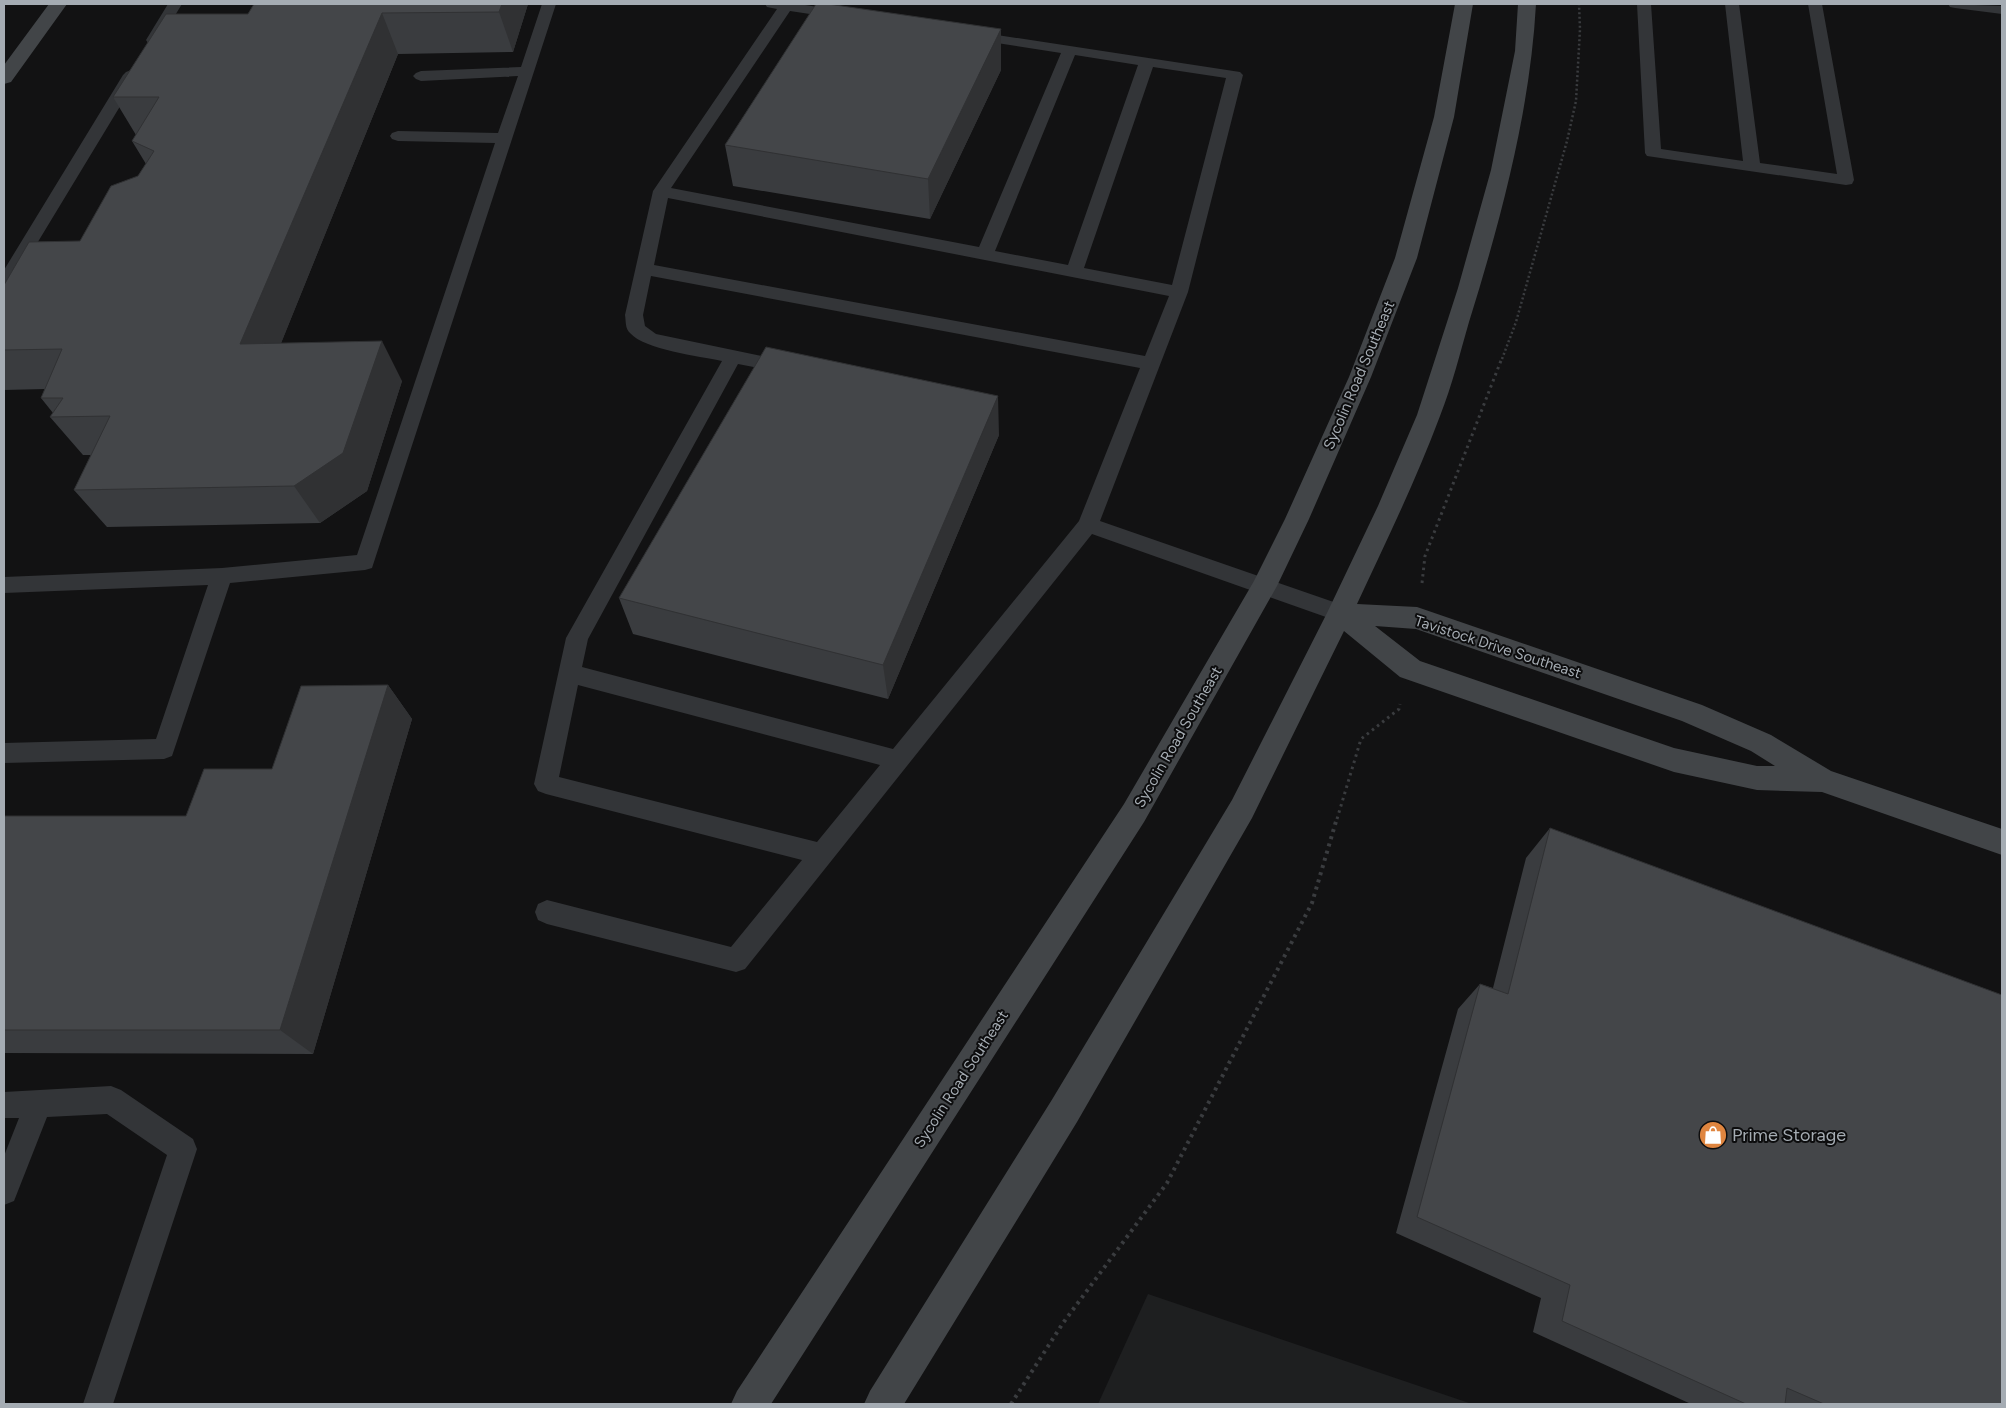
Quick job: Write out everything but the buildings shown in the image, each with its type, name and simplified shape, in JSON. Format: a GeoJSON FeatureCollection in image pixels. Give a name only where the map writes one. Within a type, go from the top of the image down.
{"type":"FeatureCollection","features":[{"type":"Feature","properties":{"kind":"main road"},"geometry":{"type":"LineString","coordinates":[[4,78],[58,4]]}},
{"type":"Feature","properties":{"kind":"main road","name":"Sycolin Road Southeast"},"geometry":{"type":"LineString","coordinates":[[750,1404],[1134,813],[1264,586],[1297,519],[1360,377],[1406,258],[1444,118],[1464,4]]}},
{"type":"Feature","properties":{"kind":"main road"},"geometry":{"type":"LineString","coordinates":[[883,1404],[1065,1110],[1242,809],[1340,614],[1390,506],[1429,415],[1469,288],[1501,170],[1524,51],[1527,4]]}},
{"type":"Feature","properties":{"kind":"main road","name":"Tavistock Drive Southeast"},"geometry":{"type":"LineString","coordinates":[[1340,614],[1417,618],[1692,713],[1761,743],[1822,780],[2002,842]]}},
{"type":"Feature","properties":{"kind":"main road","name":"Tavistock Drive Southeast"},"geometry":{"type":"LineString","coordinates":[[1340,614],[1410,669],[1674,760],[1757,778],[1822,780]]}},
{"type":"Feature","properties":{"kind":"lane"},"geometry":{"type":"LineString","coordinates":[[4,284],[175,4]]}},
{"type":"Feature","properties":{"kind":"lane"},"geometry":{"type":"LineString","coordinates":[[4,585],[222,576],[365,562],[549,4]]}},
{"type":"Feature","properties":{"kind":"lane"},"geometry":{"type":"LineString","coordinates":[[1644,4],[1653,153],[1846,180],[1815,4]]}},
{"type":"Feature","properties":{"kind":"lane"},"geometry":{"type":"LineString","coordinates":[[1732,4],[1752,167]]}},
{"type":"Feature","properties":{"kind":"lane"},"geometry":{"type":"LineString","coordinates":[[1955,4],[2002,10],[2000,4]]}},
{"type":"Feature","properties":{"kind":"lane"},"geometry":{"type":"LineString","coordinates":[[808,371],[650,339],[636,329],[634,315],[661,191],[779,5],[855,16]]}},
{"type":"Feature","properties":{"kind":"lane"},"geometry":{"type":"LineString","coordinates":[[547,912],[736,960],[1088,525],[1179,292],[1235,75],[953,32]]}},
{"type":"Feature","properties":{"kind":"lane"},"geometry":{"type":"LineString","coordinates":[[985,254],[1070,50]]}},
{"type":"Feature","properties":{"kind":"lane"},"geometry":{"type":"LineString","coordinates":[[1074,271],[1147,62]]}},
{"type":"Feature","properties":{"kind":"lane"},"geometry":{"type":"LineString","coordinates":[[421,76],[527,71]]}},
{"type":"Feature","properties":{"kind":"lane"},"geometry":{"type":"LineString","coordinates":[[398,136],[505,138]]}},
{"type":"Feature","properties":{"kind":"lane"},"geometry":{"type":"LineString","coordinates":[[661,191],[1179,292]]}},
{"type":"Feature","properties":{"kind":"lane"},"geometry":{"type":"LineString","coordinates":[[644,269],[1151,364]]}},
{"type":"Feature","properties":{"kind":"lane"},"geometry":{"type":"LineString","coordinates":[[733,357],[576,638],[546,784],[822,854]]}},
{"type":"Feature","properties":{"kind":"lane"},"geometry":{"type":"LineString","coordinates":[[1088,525],[1340,614]]}},
{"type":"Feature","properties":{"kind":"lane"},"geometry":{"type":"LineString","coordinates":[[4,753],[164,749],[222,576]]}},
{"type":"Feature","properties":{"kind":"lane"},"geometry":{"type":"LineString","coordinates":[[569,673],[898,760]]}},
{"type":"Feature","properties":{"kind":"lane"},"geometry":{"type":"LineString","coordinates":[[4,1105],[111,1100],[184,1149],[98,1404]]}},
{"type":"Feature","properties":{"kind":"lane"},"geometry":{"type":"LineString","coordinates":[[4,1191],[38,1104]]}},
{"type":"Feature","properties":{"kind":"path"},"geometry":{"type":"LineString","coordinates":[[1417,618],[1425,556],[1516,322],[1567,141],[1576,101],[1580,29],[1579,4]]}},
{"type":"Feature","properties":{"kind":"path"},"geometry":{"type":"LineString","coordinates":[[1011,1404],[1063,1323],[1167,1183],[1312,903],[1361,740],[1399,709],[1410,669]]}},
{"type":"Feature","properties":{"kind":"shaded area"},"geometry":{"type":"Polygon","coordinates":[[[1148,1294],[1472,1404],[1098,1404],[1148,1294]]]}},
{"type":"Feature","properties":{"kind":"place","name":"Prime Storage"},"geometry":{"type":"Point","coordinates":[1713,1135]}}]}
